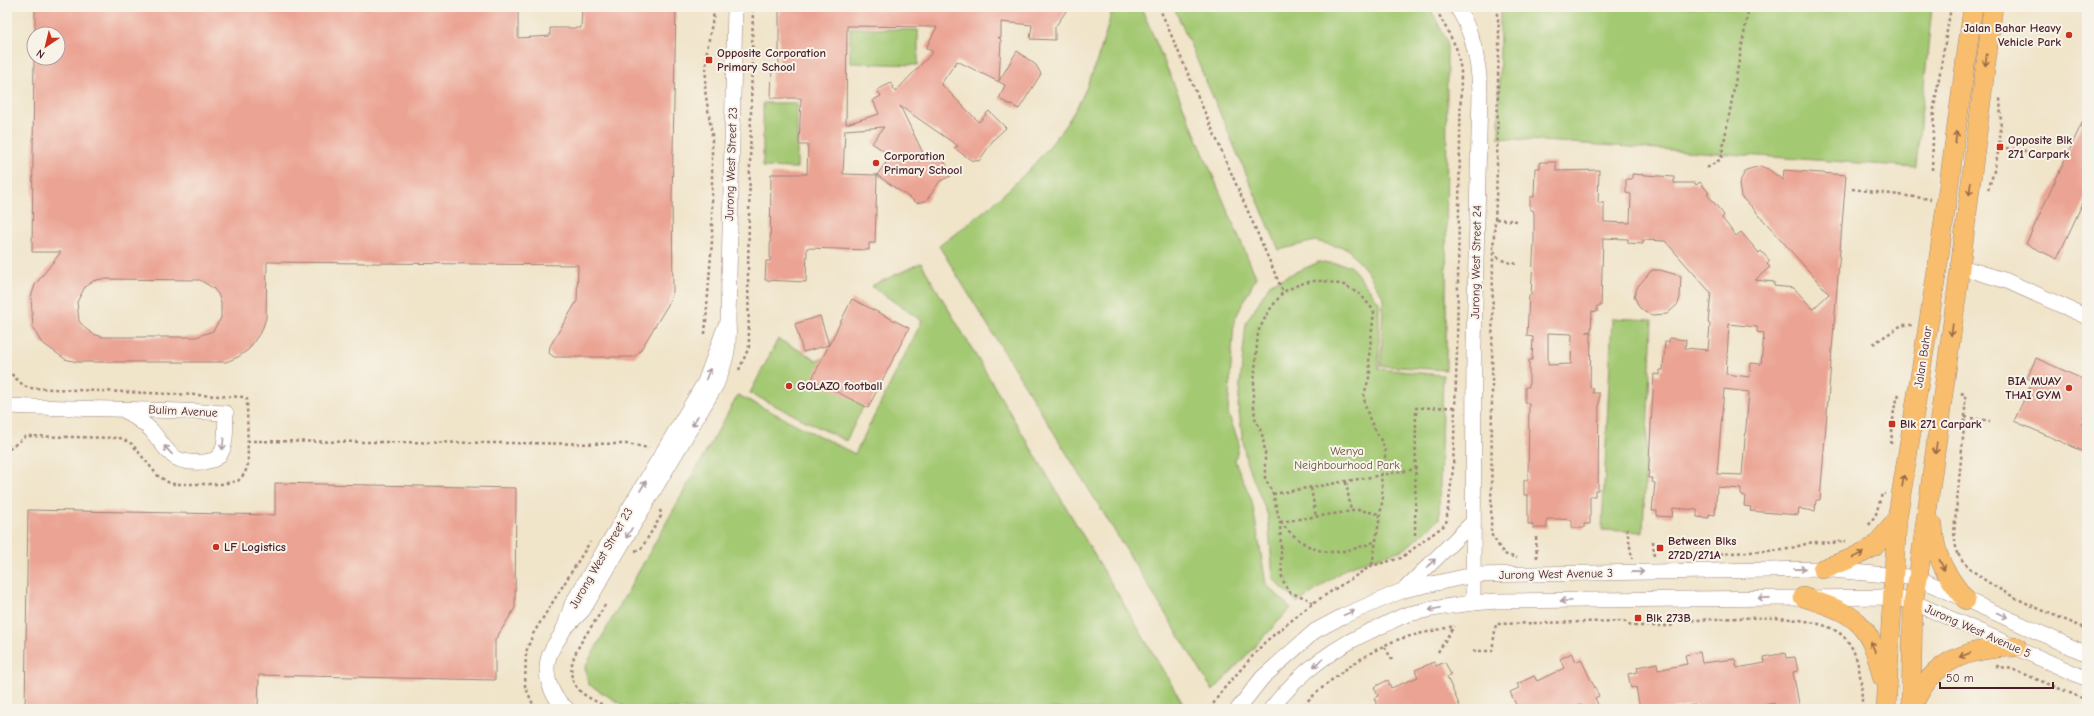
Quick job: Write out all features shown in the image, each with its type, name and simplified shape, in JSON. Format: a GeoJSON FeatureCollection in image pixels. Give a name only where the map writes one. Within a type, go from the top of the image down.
{"type":"FeatureCollection","features":[{"type":"Feature","properties":{"kind":"main road","name":"Jalan Bahar"},"geometry":{"type":"LineString","coordinates":[[1886,704],[1897,520],[1932,301],[1973,7]]}},
{"type":"Feature","properties":{"kind":"main road","name":"Jalan Bahar"},"geometry":{"type":"LineString","coordinates":[[1911,709],[1913,602],[1918,578],[1931,486],[1993,7]]}},
{"type":"Feature","properties":{"kind":"main road"},"geometry":{"type":"LineString","coordinates":[[1932,301],[1945,292],[1957,292]]}},
{"type":"Feature","properties":{"kind":"main road"},"geometry":{"type":"LineString","coordinates":[[1931,486],[1934,545],[1941,565],[1966,600]]}},
{"type":"Feature","properties":{"kind":"main road"},"geometry":{"type":"LineString","coordinates":[[1822,569],[1850,559],[1874,547],[1897,520]]}},
{"type":"Feature","properties":{"kind":"main road"},"geometry":{"type":"LineString","coordinates":[[1804,597],[1849,614],[1859,622],[1869,637],[1877,655],[1886,704]]}},
{"type":"Feature","properties":{"kind":"main road"},"geometry":{"type":"LineString","coordinates":[[1911,709],[1919,690],[1930,675],[1950,661],[1972,652],[1995,647],[2017,647]]}},
{"type":"Feature","properties":{"kind":"street","name":"Jurong West Street 23"},"geometry":{"type":"LineString","coordinates":[[567,709],[554,696],[548,682],[547,668],[549,656],[563,630],[583,610],[716,385],[726,360],[730,341],[728,320],[734,7]]}},
{"type":"Feature","properties":{"kind":"street","name":"Jurong West Street 24"},"geometry":{"type":"LineString","coordinates":[[1457,7],[1472,38],[1479,76],[1473,603]]}},
{"type":"Feature","properties":{"kind":"street"},"geometry":{"type":"LineString","coordinates":[[1960,267],[2007,281],[2087,317]]}},
{"type":"Feature","properties":{"kind":"street","name":"Bulim Avenue"},"geometry":{"type":"LineString","coordinates":[[7,406],[124,410],[147,409],[226,413],[223,448],[216,459],[204,462],[179,459],[168,451],[151,430],[124,410]]}},
{"type":"Feature","properties":{"kind":"street"},"geometry":{"type":"LineString","coordinates":[[1404,590],[1473,522]]}},
{"type":"Feature","properties":{"kind":"street","name":"Jurong West Avenue 3"},"geometry":{"type":"LineString","coordinates":[[1238,709],[1262,678],[1315,632],[1343,616],[1404,590],[1473,574],[1822,569],[1918,578]]}},
{"type":"Feature","properties":{"kind":"street","name":"Jurong West Avenue 5"},"geometry":{"type":"LineString","coordinates":[[1918,578],[2087,654]]}},
{"type":"Feature","properties":{"kind":"street"},"geometry":{"type":"LineString","coordinates":[[1271,709],[1282,694],[1320,660],[1358,636],[1408,614],[1473,603],[1497,601],[1804,597],[1892,597],[1913,602]]}},
{"type":"Feature","properties":{"kind":"street","name":"Jurong West Avenue 5"},"geometry":{"type":"LineString","coordinates":[[1913,602],[2087,679]]}},
{"type":"Feature","properties":{"kind":"path"},"geometry":{"type":"LineString","coordinates":[[704,340],[707,327],[712,226],[712,135],[705,90],[706,50],[715,7]]}},
{"type":"Feature","properties":{"kind":"path"},"geometry":{"type":"LineString","coordinates":[[1159,7],[1283,292]]}},
{"type":"Feature","properties":{"kind":"path"},"geometry":{"type":"LineString","coordinates":[[1210,709],[1221,692],[1265,642],[1313,603],[1372,566],[1401,558],[1446,524],[1453,469],[1461,70],[1456,47],[1435,7]]}},
{"type":"Feature","properties":{"kind":"path"},"geometry":{"type":"LineString","coordinates":[[1495,7],[1498,15],[1496,219],[1493,248],[1491,534],[1504,554],[1524,559]]}},
{"type":"Feature","properties":{"kind":"path"},"geometry":{"type":"LineString","coordinates":[[1707,168],[1722,159],[1748,7]]}},
{"type":"Feature","properties":{"kind":"path"},"geometry":{"type":"LineString","coordinates":[[1932,176],[1934,108],[1951,7]]}},
{"type":"Feature","properties":{"kind":"path"},"geometry":{"type":"LineString","coordinates":[[2000,147],[2026,152]]}},
{"type":"Feature","properties":{"kind":"path"},"geometry":{"type":"LineString","coordinates":[[1852,189],[1931,199]]}},
{"type":"Feature","properties":{"kind":"path"},"geometry":{"type":"LineString","coordinates":[[1930,206],[1932,191]]}},
{"type":"Feature","properties":{"kind":"path"},"geometry":{"type":"LineString","coordinates":[[1496,219],[1518,221]]}},
{"type":"Feature","properties":{"kind":"path"},"geometry":{"type":"LineString","coordinates":[[1493,248],[1499,258],[1505,262],[1517,264]]}},
{"type":"Feature","properties":{"kind":"path"},"geometry":{"type":"LineString","coordinates":[[1313,603],[1306,598],[1291,593],[1286,587],[1282,578],[1280,522],[1273,494],[1265,478],[1265,451],[1262,434],[1255,418],[1253,378],[1257,353],[1258,332],[1268,312],[1283,292],[1300,284],[1324,281],[1344,285],[1361,295],[1374,311],[1370,374],[1364,395],[1365,405],[1370,420],[1384,448],[1385,461],[1381,476],[1383,497],[1374,542],[1372,566]]}},
{"type":"Feature","properties":{"kind":"path"},"geometry":{"type":"LineString","coordinates":[[1873,344],[1902,325],[1914,325],[1914,332]]}},
{"type":"Feature","properties":{"kind":"path"},"geometry":{"type":"LineString","coordinates":[[7,370],[13,375],[7,379]]}},
{"type":"Feature","properties":{"kind":"path"},"geometry":{"type":"LineString","coordinates":[[1891,452],[1894,410],[1901,388]]}},
{"type":"Feature","properties":{"kind":"path"},"geometry":{"type":"LineString","coordinates":[[1415,535],[1416,408],[1455,407]]}},
{"type":"Feature","properties":{"kind":"path"},"geometry":{"type":"LineString","coordinates":[[1965,417],[1990,421]]}},
{"type":"Feature","properties":{"kind":"path"},"geometry":{"type":"LineString","coordinates":[[247,442],[627,444],[650,448]]}},
{"type":"Feature","properties":{"kind":"path"},"geometry":{"type":"LineString","coordinates":[[646,454],[653,442]]}},
{"type":"Feature","properties":{"kind":"path"},"geometry":{"type":"LineString","coordinates":[[7,444],[10,447],[7,450]]}},
{"type":"Feature","properties":{"kind":"path"},"geometry":{"type":"LineString","coordinates":[[1273,494],[1416,469]]}},
{"type":"Feature","properties":{"kind":"path"},"geometry":{"type":"LineString","coordinates":[[1346,482],[1351,512]]}},
{"type":"Feature","properties":{"kind":"path"},"geometry":{"type":"LineString","coordinates":[[1311,488],[1316,517]]}},
{"type":"Feature","properties":{"kind":"path"},"geometry":{"type":"LineString","coordinates":[[1868,526],[1876,514],[1882,494],[1888,494]]}},
{"type":"Feature","properties":{"kind":"path"},"geometry":{"type":"LineString","coordinates":[[1280,522],[1359,510],[1379,514]]}},
{"type":"Feature","properties":{"kind":"path"},"geometry":{"type":"LineString","coordinates":[[1280,522],[1301,543],[1322,552],[1343,552],[1374,542]]}},
{"type":"Feature","properties":{"kind":"path"},"geometry":{"type":"LineString","coordinates":[[1627,528],[1632,559]]}},
{"type":"Feature","properties":{"kind":"path"},"geometry":{"type":"LineString","coordinates":[[536,709],[525,686],[526,652],[533,634],[594,535]]}},
{"type":"Feature","properties":{"kind":"path"},"geometry":{"type":"LineString","coordinates":[[1536,537],[1537,560]]}},
{"type":"Feature","properties":{"kind":"path"},"geometry":{"type":"LineString","coordinates":[[1707,555],[1784,550],[1813,542],[1832,543],[1847,541],[1852,538]]}},
{"type":"Feature","properties":{"kind":"path"},"geometry":{"type":"LineString","coordinates":[[1653,541],[1654,558]]}},
{"type":"Feature","properties":{"kind":"path"},"geometry":{"type":"LineString","coordinates":[[1957,554],[1967,567],[1986,581],[2004,591],[2087,629]]}},
{"type":"Feature","properties":{"kind":"path"},"geometry":{"type":"LineString","coordinates":[[1647,559],[1660,558]]}},
{"type":"Feature","properties":{"kind":"path"},"geometry":{"type":"LineString","coordinates":[[1530,559],[1544,560]]}},
{"type":"Feature","properties":{"kind":"path"},"geometry":{"type":"LineString","coordinates":[[1625,559],[1640,559]]}},
{"type":"Feature","properties":{"kind":"path"},"geometry":{"type":"LineString","coordinates":[[1473,651],[1492,651],[1496,624],[1624,621],[1631,626],[1671,626],[1675,621],[1799,619],[1823,625],[1844,636],[1854,652],[1862,695],[1862,709]]}},
{"type":"Feature","properties":{"kind":"path"},"geometry":{"type":"LineString","coordinates":[[1299,709],[1319,689],[1348,667],[1395,641],[1454,626],[1438,652]]}},
{"type":"Feature","properties":{"kind":"path"},"geometry":{"type":"LineString","coordinates":[[1385,647],[1392,660]]}},
{"type":"Feature","properties":{"kind":"path"},"geometry":{"type":"LineString","coordinates":[[1991,665],[2012,669],[2087,700]]}},
{"type":"Feature","properties":{"kind":"green space"},"geometry":{"type":"Polygon","coordinates":[[[1113,7],[1141,7],[1256,277],[1234,321],[1228,413],[1239,443],[1235,461],[1252,501],[1266,584],[1291,608],[1213,691],[939,246],[999,198],[1036,162],[1053,142],[1081,99],[1091,77],[1113,7]]]}},
{"type":"Feature","properties":{"kind":"green space"},"geometry":{"type":"Polygon","coordinates":[[[1174,7],[1428,7],[1431,10],[1447,41],[1446,370],[1381,366],[1383,297],[1367,271],[1348,249],[1315,241],[1279,250],[1174,7]]]}},
{"type":"Feature","properties":{"kind":"green space"},"geometry":{"type":"Polygon","coordinates":[[[1504,7],[1932,7],[1916,167],[1499,138],[1500,11],[1504,7]]]}},
{"type":"Feature","properties":{"kind":"green space"},"geometry":{"type":"Polygon","coordinates":[[[850,28],[918,30],[918,65],[850,63],[850,28]]]}},
{"type":"Feature","properties":{"kind":"green space"},"geometry":{"type":"Polygon","coordinates":[[[763,103],[797,103],[797,168],[763,167],[763,103]]]}},
{"type":"Feature","properties":{"kind":"green space","name":"Wenya Neighbourhood Park"},"geometry":{"type":"Polygon","coordinates":[[[1319,262],[1350,265],[1379,302],[1379,369],[1443,375],[1439,519],[1405,549],[1348,567],[1298,603],[1273,579],[1268,516],[1246,461],[1238,406],[1246,322],[1271,283],[1319,262]]]}},
{"type":"Feature","properties":{"kind":"green space"},"geometry":{"type":"Polygon","coordinates":[[[921,263],[1186,709],[629,709],[588,684],[585,667],[738,395],[855,454],[922,321],[871,286],[921,263]]]}},
{"type":"Feature","properties":{"kind":"green space"},"geometry":{"type":"Polygon","coordinates":[[[1612,318],[1652,320],[1643,532],[1602,530],[1612,318]]]}},
{"type":"Feature","properties":{"kind":"green space","name":"GOLAZO football"},"geometry":{"type":"Polygon","coordinates":[[[778,339],[814,358],[814,360],[828,358],[864,405],[846,441],[750,393],[778,339]]]}},
{"type":"Feature","properties":{"kind":"building"},"geometry":{"type":"Polygon","coordinates":[[[35,7],[518,7],[518,38],[550,36],[550,28],[581,28],[582,7],[676,7],[672,197],[673,292],[669,303],[640,351],[634,357],[554,357],[549,353],[550,346],[577,301],[578,265],[267,262],[266,318],[262,330],[248,350],[238,357],[226,362],[77,362],[65,359],[41,342],[33,328],[31,297],[35,285],[61,252],[32,252],[34,66],[66,66],[66,26],[35,26],[35,7]],[[101,279],[93,281],[85,287],[77,302],[79,321],[93,334],[103,337],[196,337],[213,331],[221,318],[221,302],[218,294],[213,288],[200,280],[101,279]]]}},
{"type":"Feature","properties":{"kind":"building"},"geometry":{"type":"Polygon","coordinates":[[[1069,7],[1055,27],[1055,40],[1030,39],[1032,25],[1001,22],[1001,38],[998,37],[1001,40],[999,81],[1017,51],[1036,65],[1041,74],[1019,109],[999,99],[1005,85],[957,61],[941,84],[979,122],[989,111],[1006,128],[994,139],[979,161],[971,160],[954,148],[958,146],[900,106],[927,161],[941,154],[951,176],[940,181],[926,201],[917,203],[877,175],[875,243],[869,243],[869,250],[807,248],[806,282],[765,280],[766,261],[770,261],[771,174],[807,174],[808,145],[799,145],[801,98],[771,98],[772,66],[779,65],[779,8],[1069,7]],[[847,26],[846,124],[879,114],[873,100],[881,96],[877,90],[891,83],[895,92],[933,52],[926,48],[937,27],[847,26]],[[884,127],[845,130],[843,174],[877,175],[891,156],[872,143],[884,127]]]}},
{"type":"Feature","properties":{"kind":"building"},"geometry":{"type":"Polygon","coordinates":[[[2087,112],[2087,194],[2057,259],[2026,244],[2087,112]]]}},
{"type":"Feature","properties":{"kind":"building"},"geometry":{"type":"Polygon","coordinates":[[[1540,162],[1556,162],[1556,171],[1599,170],[1598,203],[1604,203],[1604,222],[1630,223],[1631,194],[1626,193],[1626,179],[1632,179],[1632,174],[1674,177],[1674,183],[1695,183],[1696,185],[1700,182],[1709,193],[1707,194],[1724,215],[1722,218],[1736,236],[1741,232],[1759,253],[1761,251],[1770,261],[1767,264],[1770,267],[1755,280],[1774,282],[1774,286],[1794,288],[1813,309],[1829,294],[1751,206],[1741,197],[1739,183],[1746,170],[1760,166],[1768,169],[1783,180],[1784,170],[1846,175],[1820,500],[1816,500],[1815,511],[1799,509],[1798,515],[1750,511],[1751,507],[1744,506],[1745,496],[1741,495],[1741,489],[1717,487],[1715,515],[1709,514],[1709,518],[1697,517],[1697,510],[1673,508],[1672,517],[1657,516],[1657,511],[1652,511],[1655,483],[1652,482],[1653,478],[1648,478],[1654,374],[1660,375],[1660,370],[1663,370],[1665,342],[1669,342],[1669,338],[1686,340],[1685,348],[1708,350],[1710,324],[1708,323],[1711,293],[1665,241],[1643,240],[1643,244],[1628,243],[1628,239],[1603,238],[1601,306],[1597,306],[1597,312],[1592,311],[1591,331],[1586,332],[1591,332],[1590,388],[1593,388],[1593,393],[1599,393],[1598,490],[1595,490],[1595,496],[1590,496],[1590,524],[1584,524],[1584,528],[1572,528],[1572,520],[1547,519],[1547,528],[1533,528],[1533,524],[1528,524],[1528,495],[1524,495],[1524,480],[1528,480],[1529,403],[1525,403],[1525,387],[1529,387],[1529,360],[1532,360],[1533,337],[1527,336],[1534,243],[1534,214],[1533,210],[1530,210],[1530,197],[1534,197],[1535,168],[1540,168],[1540,162]],[[1729,324],[1726,374],[1750,377],[1751,363],[1761,364],[1764,333],[1757,332],[1757,327],[1729,324]],[[1548,333],[1548,365],[1571,364],[1572,334],[1548,333]],[[1724,389],[1717,474],[1742,475],[1749,392],[1724,389]]]}},
{"type":"Feature","properties":{"kind":"building"},"geometry":{"type":"Polygon","coordinates":[[[1652,270],[1660,270],[1681,276],[1680,297],[1678,304],[1667,314],[1652,315],[1645,312],[1639,307],[1634,296],[1638,286],[1652,270]]]}},
{"type":"Feature","properties":{"kind":"building"},"geometry":{"type":"Polygon","coordinates":[[[852,299],[909,328],[868,408],[812,379],[852,299]]]}},
{"type":"Feature","properties":{"kind":"building"},"geometry":{"type":"Polygon","coordinates":[[[820,316],[829,345],[803,352],[795,324],[820,316]]]}},
{"type":"Feature","properties":{"kind":"building"},"geometry":{"type":"Polygon","coordinates":[[[2036,358],[2087,381],[2087,409],[2081,424],[2087,427],[2087,453],[2014,421],[2033,380],[2027,378],[2036,358]]]}},
{"type":"Feature","properties":{"kind":"building"},"geometry":{"type":"Polygon","coordinates":[[[275,483],[516,488],[515,608],[495,640],[495,680],[259,675],[258,709],[25,709],[28,510],[275,515],[275,483]]]}},
{"type":"Feature","properties":{"kind":"building"},"geometry":{"type":"Polygon","coordinates":[[[1700,652],[1702,663],[1735,659],[1737,668],[1765,663],[1764,657],[1785,653],[1786,658],[1795,657],[1798,671],[1793,672],[1800,709],[1775,709],[1774,703],[1742,709],[1696,709],[1695,705],[1673,709],[1640,709],[1636,687],[1631,688],[1628,674],[1638,672],[1637,667],[1657,663],[1658,670],[1687,664],[1685,655],[1700,652]]]}},
{"type":"Feature","properties":{"kind":"building"},"geometry":{"type":"Polygon","coordinates":[[[1572,653],[1576,662],[1581,659],[1599,696],[1595,698],[1600,709],[1583,709],[1581,704],[1566,709],[1518,709],[1510,692],[1519,688],[1517,684],[1534,676],[1537,681],[1564,668],[1560,659],[1572,653]]]}},
{"type":"Feature","properties":{"kind":"building"},"geometry":{"type":"Polygon","coordinates":[[[1434,662],[1436,666],[1445,662],[1451,675],[1447,677],[1461,709],[1380,709],[1374,698],[1378,696],[1374,687],[1388,680],[1391,688],[1418,677],[1415,670],[1434,662]]]}},
{"type":"Feature","properties":{"kind":"place","name":"Jalan Bahar Heavy Vehicle Park"},"geometry":{"type":"Point","coordinates":[2069,35]}},
{"type":"Feature","properties":{"kind":"place","name":"Opposite Corporation Primary School"},"geometry":{"type":"Point","coordinates":[709,60]}},
{"type":"Feature","properties":{"kind":"place","name":"Opposite Blk 271 Carpark"},"geometry":{"type":"Point","coordinates":[2000,147]}},
{"type":"Feature","properties":{"kind":"place","name":"Corporation Primary School"},"geometry":{"type":"Point","coordinates":[876,163]}},
{"type":"Feature","properties":{"kind":"place","name":"GOLAZO football"},"geometry":{"type":"Point","coordinates":[789,386]}},
{"type":"Feature","properties":{"kind":"place","name":"BIA MUAY THAI GYM"},"geometry":{"type":"Point","coordinates":[2069,388]}},
{"type":"Feature","properties":{"kind":"place","name":"Blk 271 Carpark"},"geometry":{"type":"Point","coordinates":[1892,424]}},
{"type":"Feature","properties":{"kind":"place","name":"LF Logistics"},"geometry":{"type":"Point","coordinates":[216,547]}},
{"type":"Feature","properties":{"kind":"place","name":"Between Blks 272D/271A"},"geometry":{"type":"Point","coordinates":[1660,548]}},
{"type":"Feature","properties":{"kind":"place","name":"Blk 273B"},"geometry":{"type":"Point","coordinates":[1638,618]}}]}
